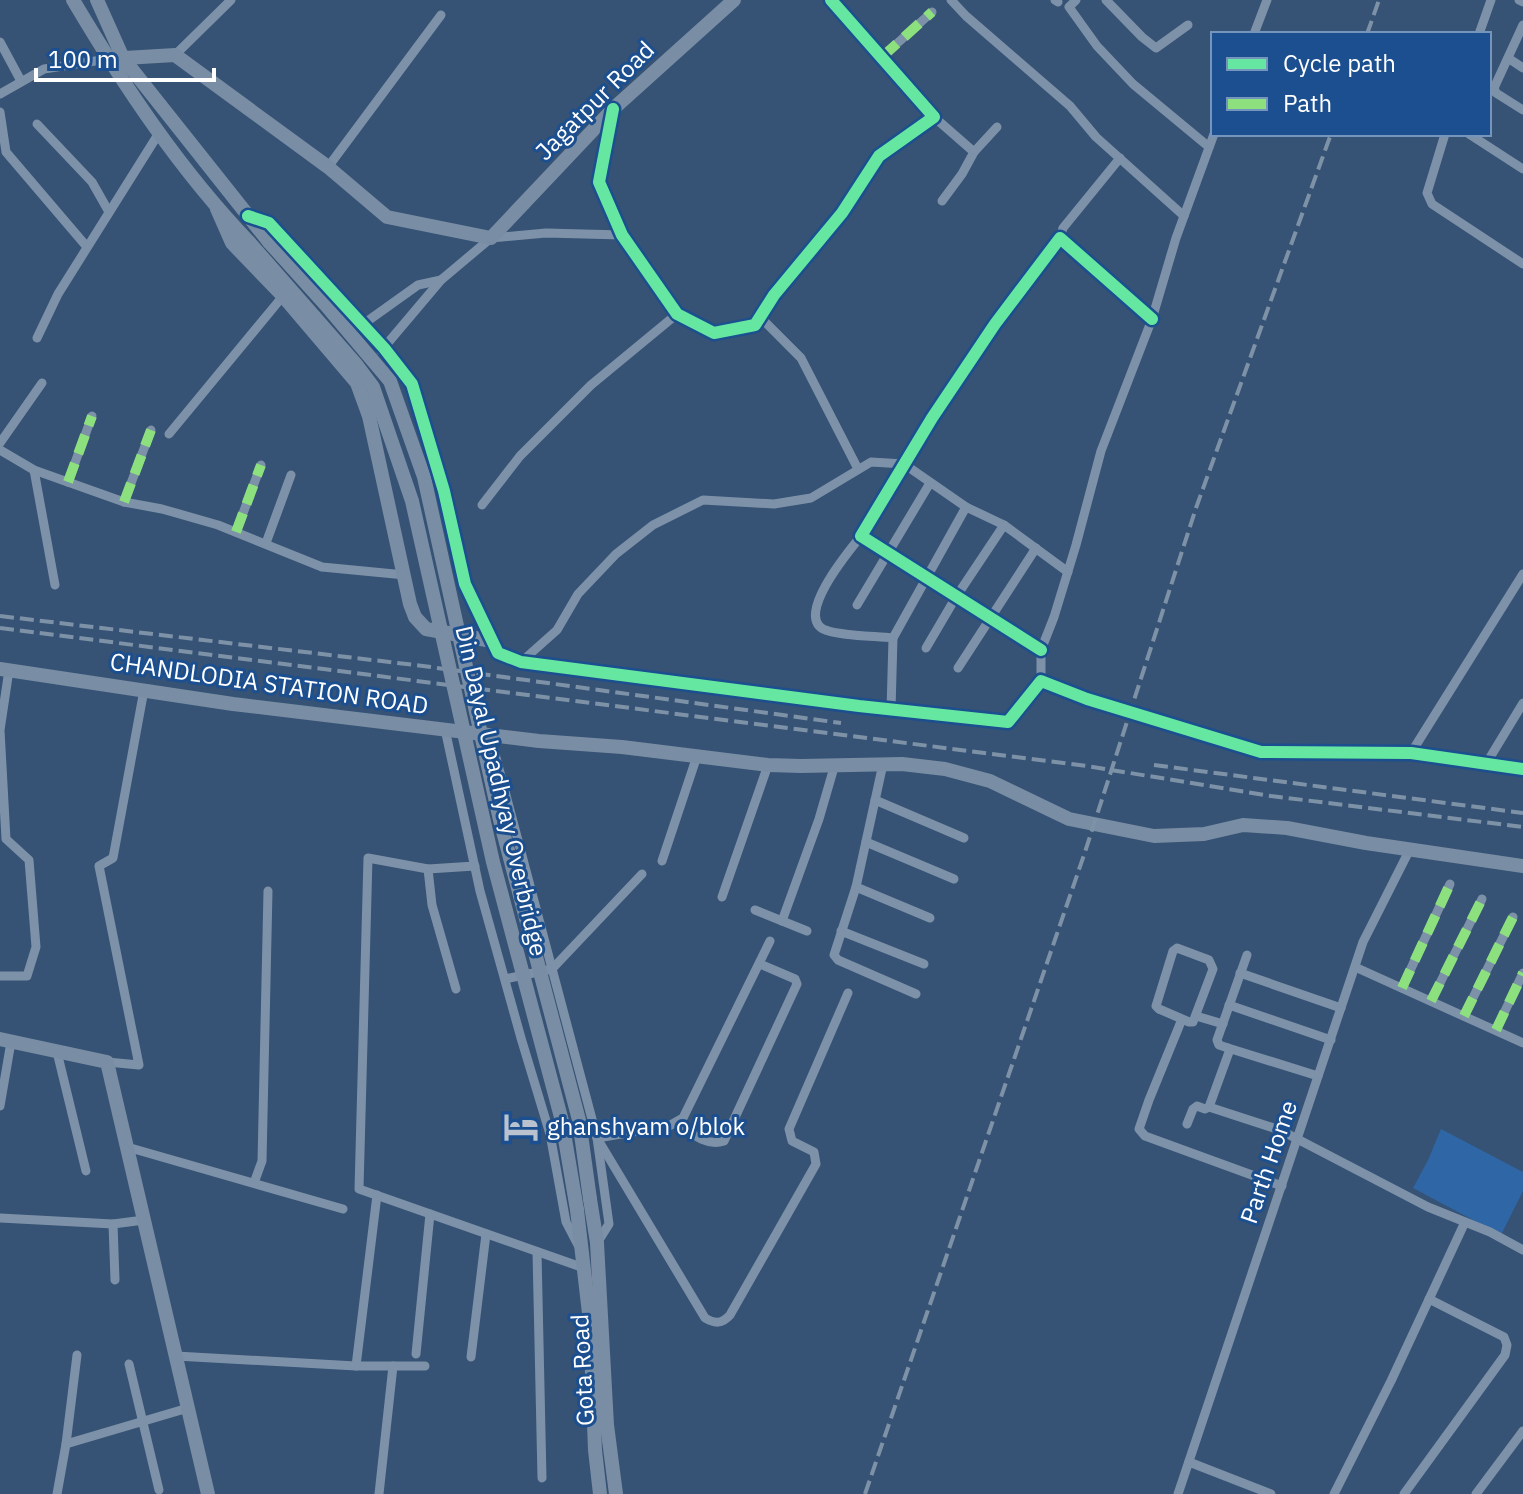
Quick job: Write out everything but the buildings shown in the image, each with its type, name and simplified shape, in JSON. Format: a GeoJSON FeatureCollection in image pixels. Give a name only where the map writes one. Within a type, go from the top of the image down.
{"type":"FeatureCollection","features":[{"type":"Feature","properties":{"kind":"street"},"geometry":{"type":"LineString","coordinates":[[73,0],[108,59],[217,209],[232,243],[283,296],[357,383],[369,416],[415,617],[426,629],[492,641]]}},
{"type":"Feature","properties":{"kind":"street"},"geometry":{"type":"LineString","coordinates":[[97,0],[123,58],[248,216],[269,223],[384,348],[412,384],[444,491],[465,584],[498,653],[521,662],[891,710],[1008,722],[1041,681],[1041,650],[1068,572],[1101,451],[1152,319],[1213,136]]}},
{"type":"Feature","properties":{"kind":"street"},"geometry":{"type":"LineString","coordinates":[[175,55],[231,0]]}},
{"type":"Feature","properties":{"kind":"street","name":"Jagatpur Road"},"geometry":{"type":"LineString","coordinates":[[491,238],[613,109],[734,0]]}},
{"type":"Feature","properties":{"kind":"street"},"geometry":{"type":"LineString","coordinates":[[831,0],[934,117],[974,152]]}},
{"type":"Feature","properties":{"kind":"street"},"geometry":{"type":"LineString","coordinates":[[951,0],[1070,106],[1096,137],[1184,216]]}},
{"type":"Feature","properties":{"kind":"street"},"geometry":{"type":"LineString","coordinates":[[1076,0],[1069,7],[1097,46],[1133,84],[1209,147]]}},
{"type":"Feature","properties":{"kind":"street"},"geometry":{"type":"LineString","coordinates":[[1106,0],[1156,48],[1188,25]]}},
{"type":"Feature","properties":{"kind":"street"},"geometry":{"type":"LineString","coordinates":[[1255,32],[1267,0]]}},
{"type":"Feature","properties":{"kind":"street"},"geometry":{"type":"LineString","coordinates":[[1480,32],[1491,0]]}},
{"type":"Feature","properties":{"kind":"street"},"geometry":{"type":"LineString","coordinates":[[882,57],[932,12]]}},
{"type":"Feature","properties":{"kind":"street"},"geometry":{"type":"LineString","coordinates":[[328,167],[441,15]]}},
{"type":"Feature","properties":{"kind":"street"},"geometry":{"type":"LineString","coordinates":[[1523,25],[1494,88],[1496,93],[1523,110]]}},
{"type":"Feature","properties":{"kind":"street"},"geometry":{"type":"LineString","coordinates":[[0,42],[21,81]]}},
{"type":"Feature","properties":{"kind":"street"},"geometry":{"type":"LineString","coordinates":[[0,94],[44,69],[108,59],[175,55],[328,167],[387,217],[491,238],[546,233],[622,235]]}},
{"type":"Feature","properties":{"kind":"street"},"geometry":{"type":"LineString","coordinates":[[1508,58],[1523,68]]}},
{"type":"Feature","properties":{"kind":"street"},"geometry":{"type":"LineString","coordinates":[[613,109],[599,182],[622,235],[677,314],[714,333],[755,325],[774,295],[842,213],[879,156],[934,117]]}},
{"type":"Feature","properties":{"kind":"street"},"geometry":{"type":"LineString","coordinates":[[0,112],[6,152],[87,247]]}},
{"type":"Feature","properties":{"kind":"street"},"geometry":{"type":"LineString","coordinates":[[37,124],[92,182],[109,212]]}},
{"type":"Feature","properties":{"kind":"street"},"geometry":{"type":"LineString","coordinates":[[942,201],[974,152],[997,127]]}},
{"type":"Feature","properties":{"kind":"street"},"geometry":{"type":"LineString","coordinates":[[37,338],[58,294],[159,133]]}},
{"type":"Feature","properties":{"kind":"street"},"geometry":{"type":"LineString","coordinates":[[1444,136],[1427,193],[1432,204],[1523,264]]}},
{"type":"Feature","properties":{"kind":"street"},"geometry":{"type":"LineString","coordinates":[[1472,136],[1523,169]]}},
{"type":"Feature","properties":{"kind":"street"},"geometry":{"type":"LineString","coordinates":[[893,638],[831,632],[820,627],[816,614],[831,575],[861,536],[932,418],[995,324],[1060,238],[1063,228],[1120,158]]}},
{"type":"Feature","properties":{"kind":"street","name":"Din Dayal Upadhyay Overbridge"},"geometry":{"type":"LineString","coordinates":[[217,209],[373,387],[412,501],[493,862],[562,1121],[582,1251]]}},
{"type":"Feature","properties":{"kind":"street","name":"Din Dayal Upadhyay Overbridge"},"geometry":{"type":"LineString","coordinates":[[248,216],[390,381],[424,477],[500,820],[579,1120],[597,1243]]}},
{"type":"Feature","properties":{"kind":"street"},"geometry":{"type":"LineString","coordinates":[[357,383],[441,280],[491,238]]}},
{"type":"Feature","properties":{"kind":"street"},"geometry":{"type":"LineString","coordinates":[[1060,238],[1152,319]]}},
{"type":"Feature","properties":{"kind":"street"},"geometry":{"type":"LineString","coordinates":[[362,325],[418,285],[441,280]]}},
{"type":"Feature","properties":{"kind":"street"},"geometry":{"type":"LineString","coordinates":[[169,434],[283,296]]}},
{"type":"Feature","properties":{"kind":"street"},"geometry":{"type":"LineString","coordinates":[[482,505],[520,456],[591,385],[677,314]]}},
{"type":"Feature","properties":{"kind":"street"},"geometry":{"type":"LineString","coordinates":[[760,317],[801,358],[858,469]]}},
{"type":"Feature","properties":{"kind":"street"},"geometry":{"type":"LineString","coordinates":[[0,443],[42,383]]}},
{"type":"Feature","properties":{"kind":"street"},"geometry":{"type":"LineString","coordinates":[[68,482],[92,416]]}},
{"type":"Feature","properties":{"kind":"street"},"geometry":{"type":"LineString","coordinates":[[124,502],[151,430]]}},
{"type":"Feature","properties":{"kind":"street"},"geometry":{"type":"LineString","coordinates":[[0,450],[34,470],[124,502],[162,509],[236,532],[322,567],[405,575]]}},
{"type":"Feature","properties":{"kind":"street"},"geometry":{"type":"LineString","coordinates":[[521,662],[557,630],[578,594],[616,554],[653,525],[703,500],[774,504],[811,498],[871,462],[904,464],[966,507],[1004,525],[1068,572]]}},
{"type":"Feature","properties":{"kind":"street"},"geometry":{"type":"LineString","coordinates":[[236,532],[261,465]]}},
{"type":"Feature","properties":{"kind":"street"},"geometry":{"type":"LineString","coordinates":[[34,470],[55,585]]}},
{"type":"Feature","properties":{"kind":"street"},"geometry":{"type":"LineString","coordinates":[[266,543],[291,475]]}},
{"type":"Feature","properties":{"kind":"street"},"geometry":{"type":"LineString","coordinates":[[857,605],[930,483]]}},
{"type":"Feature","properties":{"kind":"street"},"geometry":{"type":"LineString","coordinates":[[891,710],[893,638],[966,507]]}},
{"type":"Feature","properties":{"kind":"street"},"geometry":{"type":"LineString","coordinates":[[926,648],[1004,525]]}},
{"type":"Feature","properties":{"kind":"street"},"geometry":{"type":"LineString","coordinates":[[861,536],[1041,650]]}},
{"type":"Feature","properties":{"kind":"street"},"geometry":{"type":"LineString","coordinates":[[958,668],[1036,548]]}},
{"type":"Feature","properties":{"kind":"street"},"geometry":{"type":"LineString","coordinates":[[1411,753],[1523,574]]}},
{"type":"Feature","properties":{"kind":"street"},"geometry":{"type":"LineString","coordinates":[[0,976],[27,976],[36,947],[29,860],[6,839],[0,730],[5,669]]}},
{"type":"Feature","properties":{"kind":"street","name":"CHANDLODIA STATION ROAD"},"geometry":{"type":"LineString","coordinates":[[5,669],[233,704],[768,765],[902,764],[945,769],[990,781],[1069,819],[1154,836],[1204,834],[1243,825],[1287,828],[1523,866]]}},
{"type":"Feature","properties":{"kind":"street"},"geometry":{"type":"LineString","coordinates":[[1041,681],[1087,699],[1261,752],[1411,753],[1523,769]]}},
{"type":"Feature","properties":{"kind":"street"},"geometry":{"type":"LineString","coordinates":[[0,1106],[6,1041],[107,1062],[139,1065],[99,866],[113,858],[144,690]]}},
{"type":"Feature","properties":{"kind":"street"},"geometry":{"type":"LineString","coordinates":[[1486,764],[1523,703]]}},
{"type":"Feature","properties":{"kind":"street"},"geometry":{"type":"LineString","coordinates":[[445,729],[475,866],[550,1134],[566,1222],[582,1251]]}},
{"type":"Feature","properties":{"kind":"street"},"geometry":{"type":"LineString","coordinates":[[490,735],[597,1138],[609,1224],[597,1243]]}},
{"type":"Feature","properties":{"kind":"street"},"geometry":{"type":"LineString","coordinates":[[662,861],[697,756]]}},
{"type":"Feature","properties":{"kind":"street"},"geometry":{"type":"LineString","coordinates":[[782,921],[819,819],[835,764]]}},
{"type":"Feature","properties":{"kind":"street"},"geometry":{"type":"LineString","coordinates":[[883,764],[856,887],[834,951],[838,960],[916,994]]}},
{"type":"Feature","properties":{"kind":"street"},"geometry":{"type":"LineString","coordinates":[[722,897],[768,765]]}},
{"type":"Feature","properties":{"kind":"street"},"geometry":{"type":"LineString","coordinates":[[875,800],[964,838]]}},
{"type":"Feature","properties":{"kind":"street"},"geometry":{"type":"LineString","coordinates":[[866,842],[954,879]]}},
{"type":"Feature","properties":{"kind":"street","name":"Parth Home"},"geometry":{"type":"LineString","coordinates":[[1178,1494],[1363,942],[1410,849]]}},
{"type":"Feature","properties":{"kind":"street"},"geometry":{"type":"LineString","coordinates":[[475,866],[428,869],[368,858],[359,1189],[584,1268]]}},
{"type":"Feature","properties":{"kind":"street"},"geometry":{"type":"LineString","coordinates":[[428,869],[432,905],[456,989]]}},
{"type":"Feature","properties":{"kind":"street"},"geometry":{"type":"LineString","coordinates":[[505,979],[552,969],[642,874]]}},
{"type":"Feature","properties":{"kind":"street"},"geometry":{"type":"LineString","coordinates":[[1402,988],[1450,884]]}},
{"type":"Feature","properties":{"kind":"street"},"geometry":{"type":"LineString","coordinates":[[856,887],[930,918]]}},
{"type":"Feature","properties":{"kind":"street"},"geometry":{"type":"LineString","coordinates":[[254,1183],[262,1161],[268,891]]}},
{"type":"Feature","properties":{"kind":"street"},"geometry":{"type":"LineString","coordinates":[[1431,1001],[1482,899]]}},
{"type":"Feature","properties":{"kind":"street"},"geometry":{"type":"LineString","coordinates":[[755,910],[807,931]]}},
{"type":"Feature","properties":{"kind":"street"},"geometry":{"type":"LineString","coordinates":[[1464,1016],[1513,917]]}},
{"type":"Feature","properties":{"kind":"street"},"geometry":{"type":"LineString","coordinates":[[841,931],[924,964]]}},
{"type":"Feature","properties":{"kind":"street"},"geometry":{"type":"LineString","coordinates":[[597,1138],[669,1126],[683,1118],[770,941]]}},
{"type":"Feature","properties":{"kind":"street"},"geometry":{"type":"LineString","coordinates":[[1177,948],[1209,960],[1213,969],[1196,1016],[1193,1022],[1189,1022],[1156,1006],[1173,951],[1177,948]]}},
{"type":"Feature","properties":{"kind":"street"},"geometry":{"type":"LineString","coordinates":[[1247,955],[1217,1040],[1219,1045],[1318,1076]]}},
{"type":"Feature","properties":{"kind":"street"},"geometry":{"type":"LineString","coordinates":[[677,1123],[711,1143],[724,1141],[797,984],[795,979],[760,964]]}},
{"type":"Feature","properties":{"kind":"street"},"geometry":{"type":"LineString","coordinates":[[1355,967],[1523,1043]]}},
{"type":"Feature","properties":{"kind":"street"},"geometry":{"type":"LineString","coordinates":[[1240,973],[1341,1008]]}},
{"type":"Feature","properties":{"kind":"street"},"geometry":{"type":"LineString","coordinates":[[1496,1030],[1523,973]]}},
{"type":"Feature","properties":{"kind":"street"},"geometry":{"type":"LineString","coordinates":[[597,1138],[705,1318],[720,1323],[726,1320],[816,1164],[814,1152],[792,1141],[789,1129],[848,993]]}},
{"type":"Feature","properties":{"kind":"street"},"geometry":{"type":"LineString","coordinates":[[1229,1005],[1331,1040]]}},
{"type":"Feature","properties":{"kind":"street"},"geometry":{"type":"LineString","coordinates":[[1196,1016],[1223,1024]]}},
{"type":"Feature","properties":{"kind":"street"},"geometry":{"type":"LineString","coordinates":[[1180,1024],[1139,1129],[1145,1136],[1282,1186]]}},
{"type":"Feature","properties":{"kind":"street"},"geometry":{"type":"LineString","coordinates":[[1209,1107],[1228,1048]]}},
{"type":"Feature","properties":{"kind":"street"},"geometry":{"type":"LineString","coordinates":[[57,1052],[86,1171]]}},
{"type":"Feature","properties":{"kind":"street"},"geometry":{"type":"LineString","coordinates":[[107,1062],[208,1494]]}},
{"type":"Feature","properties":{"kind":"street"},"geometry":{"type":"LineString","coordinates":[[1187,1124],[1197,1106],[1280,1130],[1428,1207],[1490,1232],[1523,1250]]}},
{"type":"Feature","properties":{"kind":"street"},"geometry":{"type":"LineString","coordinates":[[127,1147],[343,1209]]}},
{"type":"Feature","properties":{"kind":"street"},"geometry":{"type":"LineString","coordinates":[[356,1366],[377,1195]]}},
{"type":"Feature","properties":{"kind":"street"},"geometry":{"type":"LineString","coordinates":[[416,1354],[430,1214]]}},
{"type":"Feature","properties":{"kind":"street"},"geometry":{"type":"LineString","coordinates":[[0,1218],[113,1224],[144,1220]]}},
{"type":"Feature","properties":{"kind":"street"},"geometry":{"type":"LineString","coordinates":[[1334,1494],[1465,1222]]}},
{"type":"Feature","properties":{"kind":"street"},"geometry":{"type":"LineString","coordinates":[[113,1224],[115,1280]]}},
{"type":"Feature","properties":{"kind":"street"},"geometry":{"type":"LineString","coordinates":[[471,1357],[486,1234]]}},
{"type":"Feature","properties":{"kind":"street","name":"Gota Road"},"geometry":{"type":"LineString","coordinates":[[597,1243],[607,1425],[616,1494]]}},
{"type":"Feature","properties":{"kind":"street","name":"Gota Road"},"geometry":{"type":"LineString","coordinates":[[582,1251],[590,1322],[595,1450],[600,1494]]}},
{"type":"Feature","properties":{"kind":"street"},"geometry":{"type":"LineString","coordinates":[[537,1252],[542,1478]]}},
{"type":"Feature","properties":{"kind":"street"},"geometry":{"type":"LineString","coordinates":[[1404,1494],[1505,1355],[1507,1345],[1504,1337],[1429,1299]]}},
{"type":"Feature","properties":{"kind":"street"},"geometry":{"type":"LineString","coordinates":[[57,1494],[77,1355]]}},
{"type":"Feature","properties":{"kind":"street"},"geometry":{"type":"LineString","coordinates":[[176,1356],[356,1366],[425,1366]]}},
{"type":"Feature","properties":{"kind":"street"},"geometry":{"type":"LineString","coordinates":[[129,1364],[159,1490]]}},
{"type":"Feature","properties":{"kind":"street"},"geometry":{"type":"LineString","coordinates":[[379,1494],[393,1366]]}},
{"type":"Feature","properties":{"kind":"street"},"geometry":{"type":"LineString","coordinates":[[66,1444],[188,1408]]}},
{"type":"Feature","properties":{"kind":"street"},"geometry":{"type":"LineString","coordinates":[[1476,1494],[1523,1431]]}},
{"type":"Feature","properties":{"kind":"street"},"geometry":{"type":"LineString","coordinates":[[1189,1462],[1271,1494]]}},
{"type":"Feature","properties":{"kind":"shaded area"},"geometry":{"type":"Polygon","coordinates":[[[1441,1129],[1523,1172],[1523,1191],[1501,1235],[1413,1188],[1441,1129]]]}},
{"type":"Feature","properties":{"kind":"railway"},"geometry":{"type":"LineString","coordinates":[[1368,32],[1379,0]]}},
{"type":"Feature","properties":{"kind":"railway"},"geometry":{"type":"LineString","coordinates":[[865,1494],[1085,852],[1196,508],[1330,136]]}},
{"type":"Feature","properties":{"kind":"railway"},"geometry":{"type":"LineString","coordinates":[[0,616],[423,666],[841,723]]}},
{"type":"Feature","properties":{"kind":"railway"},"geometry":{"type":"LineString","coordinates":[[0,628],[1087,766],[1271,796],[1523,827]]}},
{"type":"Feature","properties":{"kind":"railway"},"geometry":{"type":"LineString","coordinates":[[1154,765],[1523,813]]}},
{"type":"Feature","properties":{"kind":"marked path"},"geometry":{"type":"LineString","coordinates":[[882,57],[932,12]]}},
{"type":"Feature","properties":{"kind":"marked path"},"geometry":{"type":"LineString","coordinates":[[68,482],[92,416]]}},
{"type":"Feature","properties":{"kind":"marked path"},"geometry":{"type":"LineString","coordinates":[[124,502],[151,430]]}},
{"type":"Feature","properties":{"kind":"marked path"},"geometry":{"type":"LineString","coordinates":[[236,532],[261,465]]}},
{"type":"Feature","properties":{"kind":"marked path"},"geometry":{"type":"LineString","coordinates":[[1402,988],[1450,884]]}},
{"type":"Feature","properties":{"kind":"marked path"},"geometry":{"type":"LineString","coordinates":[[1431,1001],[1482,899]]}},
{"type":"Feature","properties":{"kind":"marked path"},"geometry":{"type":"LineString","coordinates":[[1464,1016],[1513,917]]}},
{"type":"Feature","properties":{"kind":"marked path"},"geometry":{"type":"LineString","coordinates":[[1496,1030],[1523,973]]}},
{"type":"Feature","properties":{"kind":"cycle path"},"geometry":{"type":"LineString","coordinates":[[613,109],[599,182],[622,235],[677,314],[714,333],[755,325],[774,295],[842,213],[879,156],[934,117],[831,0]]}},
{"type":"Feature","properties":{"kind":"cycle path"},"geometry":{"type":"LineString","coordinates":[[248,216],[269,223],[384,348],[412,384],[444,491],[465,584],[498,653],[521,662],[1008,722],[1041,681],[1087,699],[1261,752],[1411,753],[1523,769]]}},
{"type":"Feature","properties":{"kind":"cycle path"},"geometry":{"type":"LineString","coordinates":[[1041,650],[861,536],[932,418],[995,324],[1060,238],[1152,319]]}},
{"type":"Feature","properties":{"kind":"place","name":"ghanshyam o/blok"},"geometry":{"type":"Point","coordinates":[521,1127]}}]}
